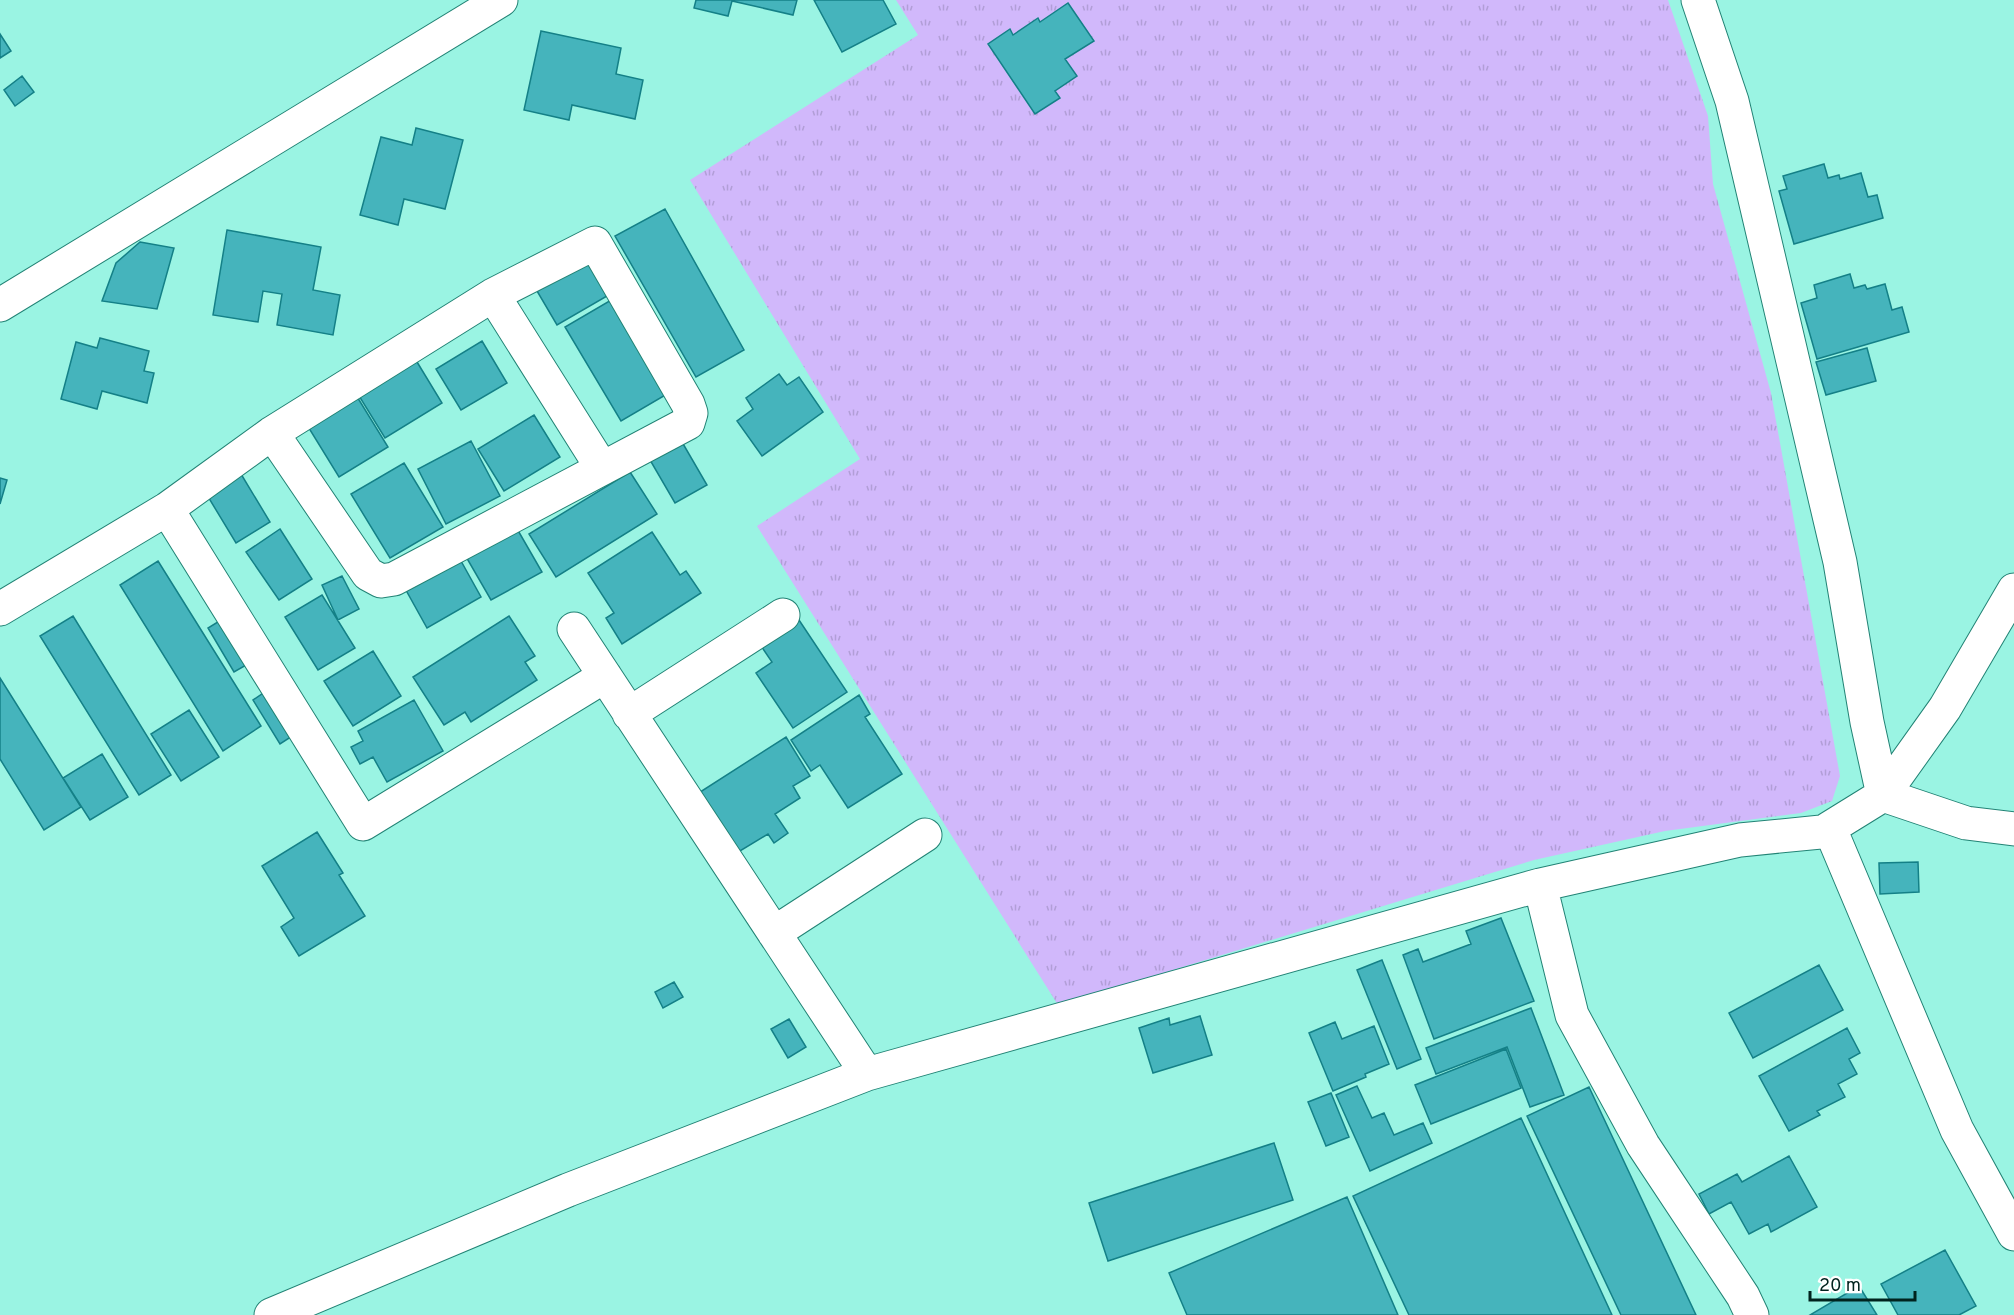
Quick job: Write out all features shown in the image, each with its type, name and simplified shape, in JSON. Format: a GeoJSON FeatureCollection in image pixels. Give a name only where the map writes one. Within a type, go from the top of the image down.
{"type":"FeatureCollection","features":[{"type":"Feature","properties":{"kind":"street"},"geometry":{"type":"LineString","coordinates":[[0,305],[501,0]]}},
{"type":"Feature","properties":{"kind":"street"},"geometry":{"type":"LineString","coordinates":[[1698,0],[1732,101],[1840,562],[1867,722],[1883,795]]}},
{"type":"Feature","properties":{"kind":"street"},"geometry":{"type":"LineString","coordinates":[[0,609],[167,509],[272,433],[493,295],[595,243],[688,404],[691,413],[688,423],[394,579],[381,581],[368,574],[272,433]]}},
{"type":"Feature","properties":{"kind":"street"},"geometry":{"type":"LineString","coordinates":[[493,295],[602,468]]}},
{"type":"Feature","properties":{"kind":"street"},"geometry":{"type":"LineString","coordinates":[[167,509],[363,824],[604,676]]}},
{"type":"Feature","properties":{"kind":"street"},"geometry":{"type":"LineString","coordinates":[[2014,590],[1945,708],[1883,795],[1828,829],[1831,831],[1957,1130],[2014,1234]]}},
{"type":"Feature","properties":{"kind":"street"},"geometry":{"type":"LineString","coordinates":[[629,714],[783,615]]}},
{"type":"Feature","properties":{"kind":"street"},"geometry":{"type":"LineString","coordinates":[[574,629],[867,1074]]}},
{"type":"Feature","properties":{"kind":"street"},"geometry":{"type":"LineString","coordinates":[[1883,795],[1966,823],[2014,829]]}},
{"type":"Feature","properties":{"kind":"street"},"geometry":{"type":"LineString","coordinates":[[271,1315],[579,1185],[867,1074],[1540,885],[1740,840],[1831,831]]}},
{"type":"Feature","properties":{"kind":"street"},"geometry":{"type":"LineString","coordinates":[[774,933],[925,835]]}},
{"type":"Feature","properties":{"kind":"street"},"geometry":{"type":"LineString","coordinates":[[1540,885],[1572,1016],[1643,1145],[1743,1296],[1752,1315]]}},
{"type":"Feature","properties":{"kind":"green space"},"geometry":{"type":"Polygon","coordinates":[[[896,0],[1668,0],[1708,116],[1713,184],[1771,393],[1840,776],[1832,801],[1801,813],[1665,831],[1534,860],[1058,1005],[757,526],[860,459],[690,180],[918,35],[896,0]]]}},
{"type":"Feature","properties":{"kind":"building"},"geometry":{"type":"Polygon","coordinates":[[[696,0],[797,0],[793,15],[732,1],[728,16],[694,8],[696,0]]]}},
{"type":"Feature","properties":{"kind":"building"},"geometry":{"type":"Polygon","coordinates":[[[814,0],[883,0],[896,24],[842,52],[814,0]]]}},
{"type":"Feature","properties":{"kind":"building"},"geometry":{"type":"Polygon","coordinates":[[[1068,3],[1094,41],[1065,59],[1077,76],[1055,91],[1060,98],[1035,114],[988,44],[1010,29],[1013,35],[1038,18],[1040,22],[1068,3]]]}},
{"type":"Feature","properties":{"kind":"building"},"geometry":{"type":"Polygon","coordinates":[[[541,31],[621,48],[616,74],[643,80],[635,119],[572,105],[569,120],[524,110],[541,31]]]}},
{"type":"Feature","properties":{"kind":"building"},"geometry":{"type":"Polygon","coordinates":[[[0,34],[11,51],[0,58],[0,34]]]}},
{"type":"Feature","properties":{"kind":"building"},"geometry":{"type":"Polygon","coordinates":[[[22,76],[34,92],[15,106],[4,90],[22,76]]]}},
{"type":"Feature","properties":{"kind":"building"},"geometry":{"type":"Polygon","coordinates":[[[416,128],[463,140],[445,209],[404,199],[398,225],[360,215],[381,137],[412,145],[416,128]]]}},
{"type":"Feature","properties":{"kind":"building"},"geometry":{"type":"Polygon","coordinates":[[[1824,164],[1828,178],[1839,175],[1840,179],[1861,173],[1868,197],[1877,195],[1883,218],[1794,244],[1779,191],[1787,189],[1783,176],[1824,164]]]}},
{"type":"Feature","properties":{"kind":"building"},"geometry":{"type":"Polygon","coordinates":[[[665,209],[744,350],[696,377],[615,236],[665,209]]]}},
{"type":"Feature","properties":{"kind":"building"},"geometry":{"type":"Polygon","coordinates":[[[227,230],[321,247],[313,290],[340,295],[333,335],[277,325],[282,294],[263,291],[258,322],[213,315],[227,230]]]}},
{"type":"Feature","properties":{"kind":"building"},"geometry":{"type":"Polygon","coordinates":[[[140,242],[174,248],[157,309],[102,301],[116,263],[140,242]]]}},
{"type":"Feature","properties":{"kind":"building"},"geometry":{"type":"Polygon","coordinates":[[[594,258],[614,292],[557,325],[537,291],[594,258]]]}},
{"type":"Feature","properties":{"kind":"building"},"geometry":{"type":"Polygon","coordinates":[[[1850,274],[1854,288],[1865,285],[1867,289],[1885,284],[1892,310],[1902,307],[1909,332],[1817,359],[1801,303],[1817,298],[1814,285],[1850,274]]]}},
{"type":"Feature","properties":{"kind":"building"},"geometry":{"type":"Polygon","coordinates":[[[618,296],[674,390],[621,421],[565,327],[618,296]]]}},
{"type":"Feature","properties":{"kind":"building"},"geometry":{"type":"Polygon","coordinates":[[[100,338],[149,351],[144,371],[154,373],[147,403],[102,391],[97,409],[61,399],[76,342],[97,348],[100,338]]]}},
{"type":"Feature","properties":{"kind":"building"},"geometry":{"type":"Polygon","coordinates":[[[482,341],[507,383],[461,410],[436,369],[482,341]]]}},
{"type":"Feature","properties":{"kind":"building"},"geometry":{"type":"Polygon","coordinates":[[[1867,348],[1876,381],[1826,395],[1816,362],[1867,348]]]}},
{"type":"Feature","properties":{"kind":"building"},"geometry":{"type":"Polygon","coordinates":[[[414,357],[442,403],[385,438],[356,391],[414,357]]]}},
{"type":"Feature","properties":{"kind":"building"},"geometry":{"type":"Polygon","coordinates":[[[779,374],[787,385],[799,377],[823,412],[762,456],[737,421],[753,409],[746,398],[779,374]]]}},
{"type":"Feature","properties":{"kind":"building"},"geometry":{"type":"Polygon","coordinates":[[[356,395],[388,447],[339,477],[307,425],[356,395]]]}},
{"type":"Feature","properties":{"kind":"building"},"geometry":{"type":"Polygon","coordinates":[[[534,415],[560,457],[504,491],[478,449],[534,415]]]}},
{"type":"Feature","properties":{"kind":"building"},"geometry":{"type":"Polygon","coordinates":[[[471,441],[500,496],[446,524],[418,469],[471,441]]]}},
{"type":"Feature","properties":{"kind":"building"},"geometry":{"type":"Polygon","coordinates":[[[682,442],[707,485],[675,503],[650,460],[682,442]]]}},
{"type":"Feature","properties":{"kind":"building"},"geometry":{"type":"Polygon","coordinates":[[[404,463],[443,527],[390,558],[351,494],[404,463]]]}},
{"type":"Feature","properties":{"kind":"building"},"geometry":{"type":"Polygon","coordinates":[[[630,472],[657,514],[556,577],[529,534],[630,472]]]}},
{"type":"Feature","properties":{"kind":"building"},"geometry":{"type":"Polygon","coordinates":[[[241,474],[270,522],[236,543],[207,495],[241,474]]]}},
{"type":"Feature","properties":{"kind":"building"},"geometry":{"type":"Polygon","coordinates":[[[0,478],[7,480],[0,504],[0,478]]]}},
{"type":"Feature","properties":{"kind":"building"},"geometry":{"type":"Polygon","coordinates":[[[516,527],[542,572],[491,600],[465,555],[516,527]]]}},
{"type":"Feature","properties":{"kind":"building"},"geometry":{"type":"Polygon","coordinates":[[[280,529],[312,579],[279,600],[246,552],[280,529]]]}},
{"type":"Feature","properties":{"kind":"building"},"geometry":{"type":"Polygon","coordinates":[[[652,532],[680,575],[686,571],[701,593],[622,644],[606,618],[614,613],[588,573],[652,532]]]}},
{"type":"Feature","properties":{"kind":"building"},"geometry":{"type":"Polygon","coordinates":[[[456,552],[481,597],[427,628],[402,583],[456,552]]]}},
{"type":"Feature","properties":{"kind":"building"},"geometry":{"type":"Polygon","coordinates":[[[158,561],[261,726],[223,751],[120,585],[158,561]]]}},
{"type":"Feature","properties":{"kind":"building"},"geometry":{"type":"Polygon","coordinates":[[[342,576],[359,609],[338,620],[322,585],[342,576]]]}},
{"type":"Feature","properties":{"kind":"building"},"geometry":{"type":"Polygon","coordinates":[[[322,595],[355,648],[318,670],[285,617],[322,595]]]}},
{"type":"Feature","properties":{"kind":"building"},"geometry":{"type":"Polygon","coordinates":[[[795,614],[847,692],[793,728],[756,673],[772,662],[757,640],[795,614]]]}},
{"type":"Feature","properties":{"kind":"building"},"geometry":{"type":"Polygon","coordinates":[[[229,615],[255,660],[234,672],[208,628],[229,615]]]}},
{"type":"Feature","properties":{"kind":"building"},"geometry":{"type":"Polygon","coordinates":[[[73,616],[171,775],[139,795],[40,636],[73,616]]]}},
{"type":"Feature","properties":{"kind":"building"},"geometry":{"type":"Polygon","coordinates":[[[509,616],[535,656],[525,662],[537,680],[471,722],[465,712],[444,725],[413,677],[509,616]]]}},
{"type":"Feature","properties":{"kind":"building"},"geometry":{"type":"Polygon","coordinates":[[[373,651],[401,696],[353,726],[324,681],[373,651]]]}},
{"type":"Feature","properties":{"kind":"building"},"geometry":{"type":"Polygon","coordinates":[[[0,678],[81,807],[44,830],[0,759],[0,678]]]}},
{"type":"Feature","properties":{"kind":"building"},"geometry":{"type":"Polygon","coordinates":[[[272,687],[300,731],[280,744],[253,700],[272,687]]]}},
{"type":"Feature","properties":{"kind":"building"},"geometry":{"type":"Polygon","coordinates":[[[859,695],[870,714],[865,717],[902,774],[848,808],[820,765],[811,771],[791,740],[859,695]]]}},
{"type":"Feature","properties":{"kind":"building"},"geometry":{"type":"Polygon","coordinates":[[[414,700],[443,751],[387,782],[373,757],[360,764],[351,747],[363,741],[358,731],[414,700]]]}},
{"type":"Feature","properties":{"kind":"building"},"geometry":{"type":"Polygon","coordinates":[[[189,710],[219,757],[181,781],[151,734],[189,710]]]}},
{"type":"Feature","properties":{"kind":"building"},"geometry":{"type":"Polygon","coordinates":[[[786,737],[810,776],[793,786],[800,798],[775,814],[788,833],[774,843],[768,834],[735,854],[697,794],[786,737]]]}},
{"type":"Feature","properties":{"kind":"building"},"geometry":{"type":"Polygon","coordinates":[[[102,754],[128,797],[90,820],[63,778],[102,754]]]}},
{"type":"Feature","properties":{"kind":"building"},"geometry":{"type":"Polygon","coordinates":[[[317,832],[343,873],[339,875],[365,916],[299,956],[281,927],[294,918],[262,866],[317,832]]]}},
{"type":"Feature","properties":{"kind":"building"},"geometry":{"type":"Polygon","coordinates":[[[1918,862],[1919,892],[1880,894],[1879,863],[1918,862]]]}},
{"type":"Feature","properties":{"kind":"building"},"geometry":{"type":"Polygon","coordinates":[[[1501,918],[1534,1001],[1434,1039],[1403,955],[1418,949],[1423,962],[1471,944],[1466,931],[1501,918]]]}},
{"type":"Feature","properties":{"kind":"building"},"geometry":{"type":"Polygon","coordinates":[[[1382,960],[1421,1059],[1397,1069],[1357,970],[1382,960]]]}},
{"type":"Feature","properties":{"kind":"building"},"geometry":{"type":"Polygon","coordinates":[[[1819,965],[1843,1010],[1753,1058],[1729,1013],[1819,965]]]}},
{"type":"Feature","properties":{"kind":"building"},"geometry":{"type":"Polygon","coordinates":[[[674,982],[683,997],[663,1008],[655,992],[674,982]]]}},
{"type":"Feature","properties":{"kind":"building"},"geometry":{"type":"Polygon","coordinates":[[[1531,1008],[1564,1095],[1530,1107],[1507,1047],[1436,1074],[1426,1048],[1531,1008]]]}},
{"type":"Feature","properties":{"kind":"building"},"geometry":{"type":"Polygon","coordinates":[[[1200,1016],[1212,1055],[1153,1073],[1139,1028],[1169,1018],[1170,1025],[1200,1016]]]}},
{"type":"Feature","properties":{"kind":"building"},"geometry":{"type":"Polygon","coordinates":[[[789,1019],[806,1047],[788,1058],[771,1029],[789,1019]]]}},
{"type":"Feature","properties":{"kind":"building"},"geometry":{"type":"Polygon","coordinates":[[[1335,1022],[1342,1039],[1374,1026],[1389,1064],[1333,1091],[1309,1033],[1335,1022]]]}},
{"type":"Feature","properties":{"kind":"building"},"geometry":{"type":"Polygon","coordinates":[[[1847,1028],[1860,1053],[1849,1059],[1857,1074],[1838,1084],[1845,1097],[1817,1111],[1820,1115],[1789,1131],[1759,1076],[1847,1028]]]}},
{"type":"Feature","properties":{"kind":"building"},"geometry":{"type":"Polygon","coordinates":[[[1506,1049],[1521,1088],[1431,1124],[1415,1085],[1506,1049]]]}},
{"type":"Feature","properties":{"kind":"building"},"geometry":{"type":"Polygon","coordinates":[[[1357,1086],[1372,1118],[1384,1113],[1394,1135],[1423,1123],[1432,1143],[1370,1171],[1336,1095],[1357,1086]]]}},
{"type":"Feature","properties":{"kind":"building"},"geometry":{"type":"Polygon","coordinates":[[[1589,1087],[1696,1315],[1621,1315],[1527,1116],[1589,1087]]]}},
{"type":"Feature","properties":{"kind":"building"},"geometry":{"type":"Polygon","coordinates":[[[1331,1093],[1349,1137],[1326,1146],[1308,1102],[1331,1093]]]}},
{"type":"Feature","properties":{"kind":"building"},"geometry":{"type":"Polygon","coordinates":[[[1521,1118],[1612,1315],[1409,1315],[1353,1196],[1521,1118]]]}},
{"type":"Feature","properties":{"kind":"building"},"geometry":{"type":"Polygon","coordinates":[[[1274,1143],[1293,1200],[1108,1261],[1089,1203],[1274,1143]]]}},
{"type":"Feature","properties":{"kind":"building"},"geometry":{"type":"Polygon","coordinates":[[[1789,1156],[1817,1207],[1771,1232],[1768,1224],[1749,1234],[1731,1202],[1709,1214],[1699,1194],[1737,1174],[1742,1182],[1789,1156]]]}},
{"type":"Feature","properties":{"kind":"building"},"geometry":{"type":"Polygon","coordinates":[[[1347,1197],[1398,1315],[1187,1315],[1169,1273],[1347,1197]]]}},
{"type":"Feature","properties":{"kind":"building"},"geometry":{"type":"Polygon","coordinates":[[[1945,1250],[1976,1306],[1959,1315],[1898,1315],[1881,1284],[1945,1250]]]}},
{"type":"Feature","properties":{"kind":"building"},"geometry":{"type":"Polygon","coordinates":[[[1859,1286],[1877,1315],[1810,1315],[1859,1286]]]}}]}
